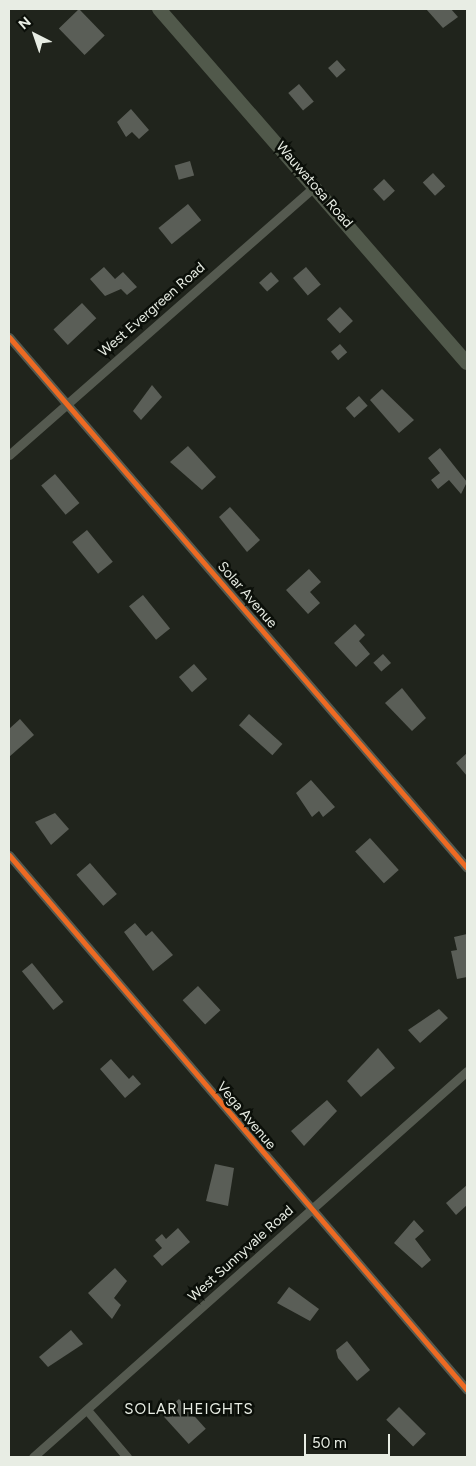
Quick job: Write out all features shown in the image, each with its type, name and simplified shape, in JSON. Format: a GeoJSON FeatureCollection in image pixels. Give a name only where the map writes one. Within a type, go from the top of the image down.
{"type":"FeatureCollection","features":[{"type":"Feature","properties":{"kind":"main road","name":"Wauwatosa Road"},"geometry":{"type":"LineString","coordinates":[[159,9],[315,186],[467,363]]}},
{"type":"Feature","properties":{"kind":"street","name":"West Evergreen Road"},"geometry":{"type":"LineString","coordinates":[[9,455],[315,186]]}},
{"type":"Feature","properties":{"kind":"street","name":"Solar Avenue"},"geometry":{"type":"LineString","coordinates":[[9,337],[467,868]]}},
{"type":"Feature","properties":{"kind":"street","name":"Vega Avenue"},"geometry":{"type":"LineString","coordinates":[[9,855],[467,1390]]}},
{"type":"Feature","properties":{"kind":"street","name":"West Sunnyvale Road"},"geometry":{"type":"LineString","coordinates":[[33,1457],[467,1071]]}},
{"type":"Feature","properties":{"kind":"street"},"geometry":{"type":"LineString","coordinates":[[87,1410],[128,1457]]}},
{"type":"Feature","properties":{"kind":"building"},"geometry":{"type":"Polygon","coordinates":[[[79,9],[105,36],[85,55],[59,28],[79,9]]]}},
{"type":"Feature","properties":{"kind":"building"},"geometry":{"type":"Polygon","coordinates":[[[426,9],[451,9],[458,17],[443,28],[426,9]]]}},
{"type":"Feature","properties":{"kind":"building"},"geometry":{"type":"Polygon","coordinates":[[[337,60],[346,70],[337,78],[328,68],[337,60]]]}},
{"type":"Feature","properties":{"kind":"building"},"geometry":{"type":"Polygon","coordinates":[[[299,84],[314,102],[303,111],[288,93],[299,84]]]}},
{"type":"Feature","properties":{"kind":"building"},"geometry":{"type":"Polygon","coordinates":[[[131,109],[149,130],[139,139],[132,132],[126,137],[117,122],[131,109]]]}},
{"type":"Feature","properties":{"kind":"building"},"geometry":{"type":"Polygon","coordinates":[[[190,161],[194,175],[179,180],[175,165],[190,161]]]}},
{"type":"Feature","properties":{"kind":"building"},"geometry":{"type":"Polygon","coordinates":[[[433,173],[445,186],[435,196],[423,183],[433,173]]]}},
{"type":"Feature","properties":{"kind":"building"},"geometry":{"type":"Polygon","coordinates":[[[384,179],[395,191],[384,201],[373,189],[384,179]]]}},
{"type":"Feature","properties":{"kind":"building"},"geometry":{"type":"Polygon","coordinates":[[[188,204],[201,220],[172,244],[158,228],[188,204]]]}},
{"type":"Feature","properties":{"kind":"building"},"geometry":{"type":"Polygon","coordinates":[[[104,267],[115,279],[123,272],[137,287],[127,295],[121,289],[105,296],[90,279],[104,267]]]}},
{"type":"Feature","properties":{"kind":"building"},"geometry":{"type":"Polygon","coordinates":[[[306,267],[321,285],[308,296],[293,278],[306,267]]]}},
{"type":"Feature","properties":{"kind":"building"},"geometry":{"type":"Polygon","coordinates":[[[271,272],[279,281],[267,292],[259,283],[271,272]]]}},
{"type":"Feature","properties":{"kind":"building"},"geometry":{"type":"Polygon","coordinates":[[[82,303],[96,318],[68,345],[53,330],[82,303]]]}},
{"type":"Feature","properties":{"kind":"building"},"geometry":{"type":"Polygon","coordinates":[[[340,307],[353,321],[340,333],[327,319],[340,307]]]}},
{"type":"Feature","properties":{"kind":"building"},"geometry":{"type":"Polygon","coordinates":[[[340,344],[347,352],[338,360],[331,352],[340,344]]]}},
{"type":"Feature","properties":{"kind":"building"},"geometry":{"type":"Polygon","coordinates":[[[152,385],[162,397],[141,420],[133,411],[152,385]]]}},
{"type":"Feature","properties":{"kind":"building"},"geometry":{"type":"Polygon","coordinates":[[[382,389],[414,420],[399,433],[370,400],[382,389]]]}},
{"type":"Feature","properties":{"kind":"building"},"geometry":{"type":"Polygon","coordinates":[[[359,396],[368,406],[354,418],[346,408],[359,396]]]}},
{"type":"Feature","properties":{"kind":"building"},"geometry":{"type":"Polygon","coordinates":[[[188,446],[216,477],[202,490],[170,462],[188,446]]]}},
{"type":"Feature","properties":{"kind":"building"},"geometry":{"type":"Polygon","coordinates":[[[440,448],[467,482],[461,494],[449,480],[438,489],[431,480],[440,473],[428,458],[440,448]]]}},
{"type":"Feature","properties":{"kind":"building"},"geometry":{"type":"Polygon","coordinates":[[[55,474],[79,503],[66,515],[41,486],[55,474]]]}},
{"type":"Feature","properties":{"kind":"building"},"geometry":{"type":"Polygon","coordinates":[[[230,507],[260,540],[247,552],[219,517],[230,507]]]}},
{"type":"Feature","properties":{"kind":"building"},"geometry":{"type":"Polygon","coordinates":[[[87,530],[113,562],[98,574],[72,542],[87,530]]]}},
{"type":"Feature","properties":{"kind":"building"},"geometry":{"type":"Polygon","coordinates":[[[309,569],[321,582],[310,592],[320,603],[308,614],[286,590],[309,569]]]}},
{"type":"Feature","properties":{"kind":"building"},"geometry":{"type":"Polygon","coordinates":[[[143,595],[170,628],[156,640],[129,606],[143,595]]]}},
{"type":"Feature","properties":{"kind":"building"},"geometry":{"type":"Polygon","coordinates":[[[355,624],[365,635],[359,641],[370,654],[356,667],[334,643],[355,624]]]}},
{"type":"Feature","properties":{"kind":"building"},"geometry":{"type":"Polygon","coordinates":[[[383,654],[391,663],[381,672],[373,663],[383,654]]]}},
{"type":"Feature","properties":{"kind":"building"},"geometry":{"type":"Polygon","coordinates":[[[194,664],[207,679],[192,692],[179,677],[194,664]]]}},
{"type":"Feature","properties":{"kind":"building"},"geometry":{"type":"Polygon","coordinates":[[[402,688],[426,718],[412,731],[385,703],[402,688]]]}},
{"type":"Feature","properties":{"kind":"building"},"geometry":{"type":"Polygon","coordinates":[[[249,714],[282,744],[272,755],[239,725],[249,714]]]}},
{"type":"Feature","properties":{"kind":"building"},"geometry":{"type":"Polygon","coordinates":[[[20,719],[34,735],[9,757],[9,729],[20,719]]]}},
{"type":"Feature","properties":{"kind":"building"},"geometry":{"type":"Polygon","coordinates":[[[467,753],[467,776],[456,763],[467,753]]]}},
{"type":"Feature","properties":{"kind":"building"},"geometry":{"type":"Polygon","coordinates":[[[311,780],[335,807],[323,817],[319,811],[312,817],[296,793],[311,780]]]}},
{"type":"Feature","properties":{"kind":"building"},"geometry":{"type":"Polygon","coordinates":[[[55,813],[69,829],[51,845],[35,822],[55,813]]]}},
{"type":"Feature","properties":{"kind":"building"},"geometry":{"type":"Polygon","coordinates":[[[370,838],[399,870],[384,883],[355,851],[370,838]]]}},
{"type":"Feature","properties":{"kind":"building"},"geometry":{"type":"Polygon","coordinates":[[[90,863],[117,894],[103,906],[76,875],[90,863]]]}},
{"type":"Feature","properties":{"kind":"building"},"geometry":{"type":"Polygon","coordinates":[[[135,923],[146,936],[152,931],[173,955],[153,971],[124,932],[135,923]]]}},
{"type":"Feature","properties":{"kind":"building"},"geometry":{"type":"Polygon","coordinates":[[[467,934],[467,977],[457,979],[451,951],[457,950],[454,937],[467,934]]]}},
{"type":"Feature","properties":{"kind":"building"},"geometry":{"type":"Polygon","coordinates":[[[32,963],[63,1002],[53,1010],[22,971],[32,963]]]}},
{"type":"Feature","properties":{"kind":"building"},"geometry":{"type":"Polygon","coordinates":[[[198,986],[221,1010],[205,1024],[183,1000],[198,986]]]}},
{"type":"Feature","properties":{"kind":"building"},"geometry":{"type":"Polygon","coordinates":[[[439,1009],[448,1018],[420,1043],[408,1030],[439,1009]]]}},
{"type":"Feature","properties":{"kind":"building"},"geometry":{"type":"Polygon","coordinates":[[[378,1048],[395,1068],[361,1097],[347,1081],[378,1048]]]}},
{"type":"Feature","properties":{"kind":"building"},"geometry":{"type":"Polygon","coordinates":[[[111,1059],[129,1079],[133,1075],[141,1084],[125,1098],[100,1069],[111,1059]]]}},
{"type":"Feature","properties":{"kind":"building"},"geometry":{"type":"Polygon","coordinates":[[[327,1100],[337,1111],[304,1146],[291,1131],[327,1100]]]}},
{"type":"Feature","properties":{"kind":"building"},"geometry":{"type":"Polygon","coordinates":[[[215,1164],[234,1168],[228,1206],[206,1201],[215,1164]]]}},
{"type":"Feature","properties":{"kind":"building"},"geometry":{"type":"Polygon","coordinates":[[[467,1185],[467,1205],[456,1215],[446,1203],[467,1185]]]}},
{"type":"Feature","properties":{"kind":"building"},"geometry":{"type":"Polygon","coordinates":[[[414,1220],[424,1231],[415,1239],[431,1260],[422,1268],[394,1243],[414,1220]]]}},
{"type":"Feature","properties":{"kind":"building"},"geometry":{"type":"Polygon","coordinates":[[[178,1228],[190,1242],[162,1266],[153,1256],[162,1248],[155,1240],[162,1234],[166,1239],[178,1228]]]}},
{"type":"Feature","properties":{"kind":"building"},"geometry":{"type":"Polygon","coordinates":[[[115,1268],[127,1281],[114,1298],[121,1305],[112,1319],[88,1293],[115,1268]]]}},
{"type":"Feature","properties":{"kind":"building"},"geometry":{"type":"Polygon","coordinates":[[[289,1287],[319,1309],[310,1321],[277,1303],[289,1287]]]}},
{"type":"Feature","properties":{"kind":"building"},"geometry":{"type":"Polygon","coordinates":[[[71,1330],[83,1344],[48,1367],[39,1357],[71,1330]]]}},
{"type":"Feature","properties":{"kind":"building"},"geometry":{"type":"Polygon","coordinates":[[[347,1341],[370,1370],[357,1381],[338,1358],[336,1350],[347,1341]]]}},
{"type":"Feature","properties":{"kind":"building"},"geometry":{"type":"Polygon","coordinates":[[[179,1399],[206,1429],[189,1444],[162,1414],[179,1399]]]}},
{"type":"Feature","properties":{"kind":"building"},"geometry":{"type":"Polygon","coordinates":[[[399,1407],[426,1434],[413,1447],[386,1420],[399,1407]]]}},
{"type":"Feature","properties":{"kind":"cycle path"},"geometry":{"type":"LineString","coordinates":[[9,337],[467,868]]}},
{"type":"Feature","properties":{"kind":"cycle path"},"geometry":{"type":"LineString","coordinates":[[9,855],[467,1390]]}},
{"type":"Feature","properties":{"kind":"district","name":"SOLAR HEIGHTS"},"geometry":{"type":"Point","coordinates":[189,1410]}}]}
